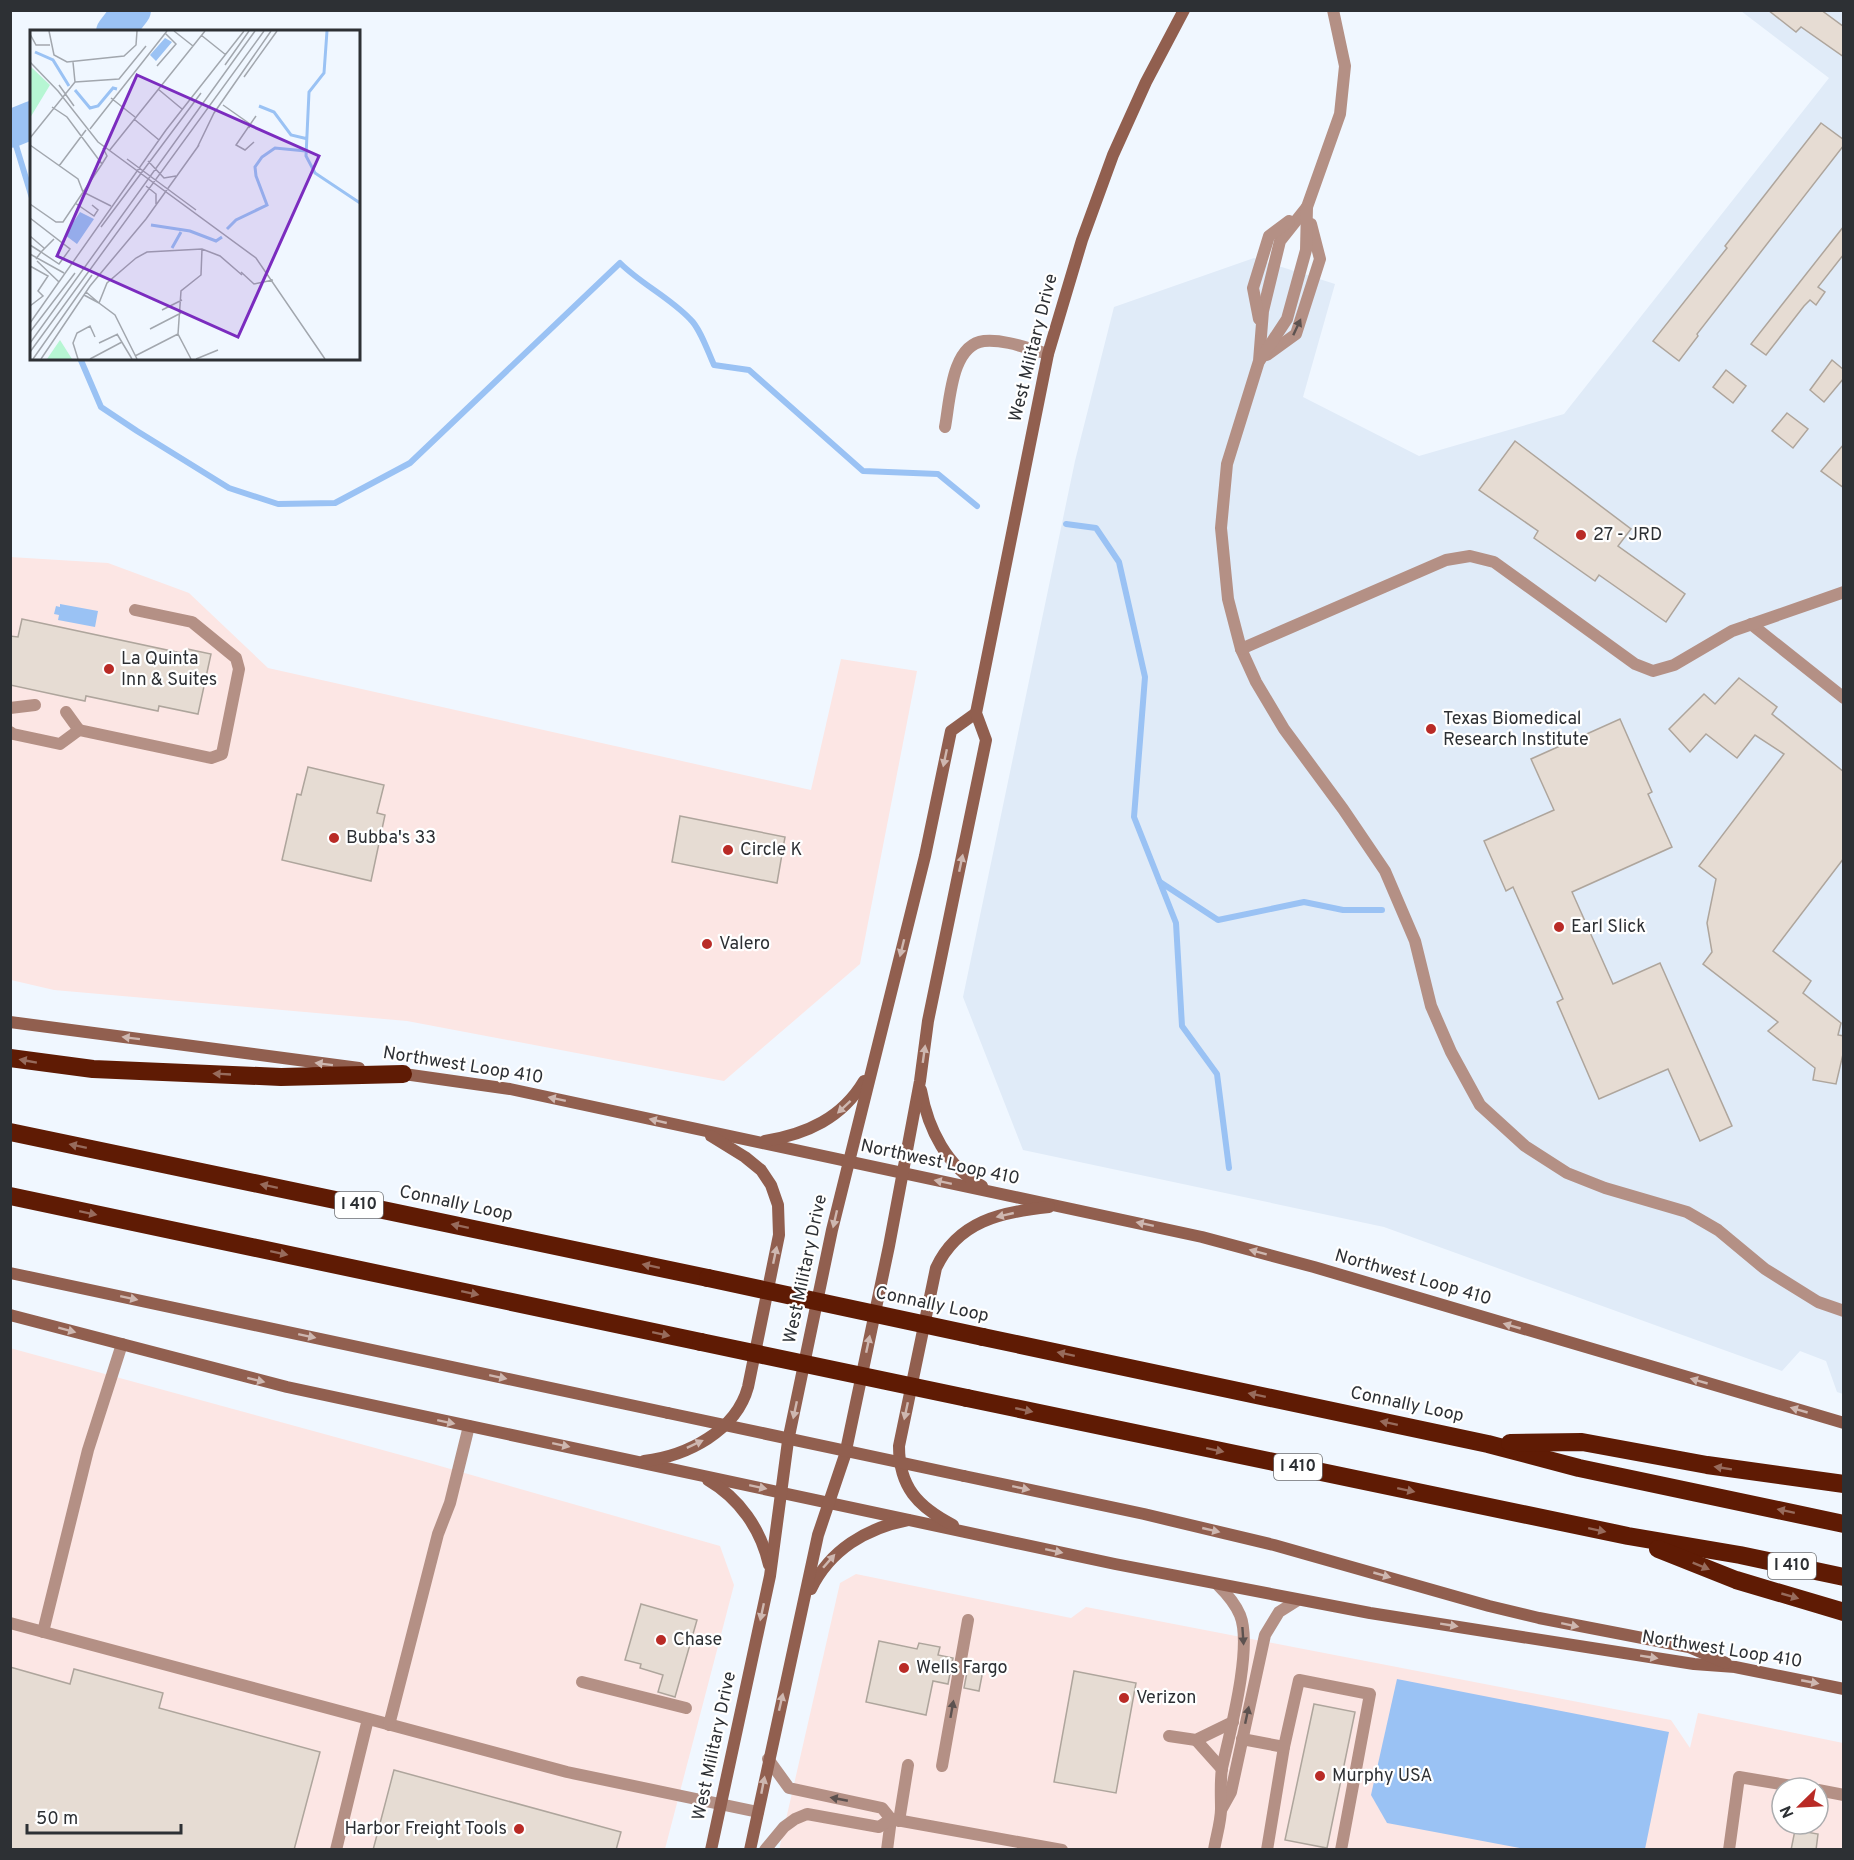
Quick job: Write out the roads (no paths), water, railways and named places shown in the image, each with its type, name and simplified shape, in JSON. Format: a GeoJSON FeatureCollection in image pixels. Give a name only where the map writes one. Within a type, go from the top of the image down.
{"type":"FeatureCollection","features":[{"type":"Feature","properties":{"kind":"highway"},"geometry":{"type":"LineString","coordinates":[[10,1058],[93,1069],[281,1077],[403,1074]]}},
{"type":"Feature","properties":{"kind":"highway","name":"Connally Loop"},"geometry":{"type":"LineString","coordinates":[[10,1132],[1488,1444],[1579,1468],[1844,1524]]}},
{"type":"Feature","properties":{"kind":"highway","name":"I 410"},"geometry":{"type":"LineString","coordinates":[[10,1196],[1628,1536],[1740,1555],[1844,1577]]}},
{"type":"Feature","properties":{"kind":"highway"},"geometry":{"type":"LineString","coordinates":[[1488,1444],[1582,1442],[1731,1469],[1844,1484]]}},
{"type":"Feature","properties":{"kind":"highway"},"geometry":{"type":"LineString","coordinates":[[1628,1536],[1736,1580],[1844,1612]]}},
{"type":"Feature","properties":{"kind":"main road","name":"West Military Drive"},"geometry":{"type":"LineString","coordinates":[[711,1850],[770,1576],[788,1441],[848,1162],[925,856],[951,731],[976,713],[1048,354],[1082,240],[1113,155],[1146,82],[1184,10]]}},
{"type":"Feature","properties":{"kind":"main road"},"geometry":{"type":"LineString","coordinates":[[750,1850],[820,1526],[844,1455],[902,1173],[920,1081],[928,1021],[986,740],[976,713]]}},
{"type":"Feature","properties":{"kind":"main road","name":"Northwest Loop 410"},"geometry":{"type":"LineString","coordinates":[[10,1022],[510,1089],[1062,1206],[1202,1237],[1314,1267],[1844,1423]]}},
{"type":"Feature","properties":{"kind":"main road"},"geometry":{"type":"LineString","coordinates":[[757,1142],[807,1130],[832,1117],[859,1090],[874,1057]]}},
{"type":"Feature","properties":{"kind":"main road"},"geometry":{"type":"LineString","coordinates":[[920,1081],[923,1102],[931,1124],[949,1158],[964,1174],[994,1192]]}},
{"type":"Feature","properties":{"kind":"main road"},"geometry":{"type":"LineString","coordinates":[[640,1462],[676,1452],[707,1438],[729,1423],[741,1407],[748,1387],[780,1235],[778,1205],[766,1176],[745,1157],[701,1130]]}},
{"type":"Feature","properties":{"kind":"main road"},"geometry":{"type":"LineString","coordinates":[[977,1534],[952,1524],[925,1508],[906,1482],[899,1460],[899,1446],[932,1282],[936,1268],[947,1248],[972,1227],[996,1216],[1062,1206]]}},
{"type":"Feature","properties":{"kind":"main road"},"geometry":{"type":"LineString","coordinates":[[10,1273],[1144,1514],[1274,1545],[1489,1606],[1689,1647],[1735,1667]]}},
{"type":"Feature","properties":{"kind":"main road","name":"Northwest Loop 410"},"geometry":{"type":"LineString","coordinates":[[10,1315],[287,1387],[1218,1585],[1694,1664],[1735,1667],[1844,1689]]}},
{"type":"Feature","properties":{"kind":"main road"},"geometry":{"type":"LineString","coordinates":[[695,1474],[717,1486],[743,1510],[755,1528],[766,1552],[770,1576]]}},
{"type":"Feature","properties":{"kind":"main road"},"geometry":{"type":"LineString","coordinates":[[801,1612],[819,1574],[836,1553],[866,1534],[910,1520]]}},
{"type":"Feature","properties":{"kind":"lane"},"geometry":{"type":"LineString","coordinates":[[1259,361],[1287,319],[1306,250],[1307,207],[1340,114],[1345,66],[1334,10]]}},
{"type":"Feature","properties":{"kind":"lane"},"geometry":{"type":"LineString","coordinates":[[1307,207],[1269,236],[1252,288],[1261,329],[1259,361],[1227,464],[1221,528],[1228,599],[1240,649],[1284,729],[1343,809],[1385,872],[1415,941],[1431,1006],[1451,1052],[1480,1105],[1526,1146],[1567,1173],[1605,1188],[1688,1212],[1718,1230],[1774,1275],[1818,1302],[1844,1311]]}},
{"type":"Feature","properties":{"kind":"lane"},"geometry":{"type":"LineString","coordinates":[[945,427],[957,364],[966,349],[983,341],[1001,342],[1048,354]]}},
{"type":"Feature","properties":{"kind":"lane"},"geometry":{"type":"LineString","coordinates":[[1240,649],[1446,561],[1470,556],[1494,562],[1635,664],[1653,671],[1674,665],[1732,631],[1844,592]]}},
{"type":"Feature","properties":{"kind":"lane"},"geometry":{"type":"LineString","coordinates":[[66,712],[79,729],[212,758],[222,754],[239,669],[236,658],[192,622],[135,610]]}},
{"type":"Feature","properties":{"kind":"lane"},"geometry":{"type":"LineString","coordinates":[[1751,624],[1844,698]]}},
{"type":"Feature","properties":{"kind":"lane"},"geometry":{"type":"LineString","coordinates":[[10,708],[34,705]]}},
{"type":"Feature","properties":{"kind":"lane"},"geometry":{"type":"LineString","coordinates":[[10,732],[60,744],[79,729]]}},
{"type":"Feature","properties":{"kind":"lane"},"geometry":{"type":"LineString","coordinates":[[43,1632],[88,1450],[122,1344]]}},
{"type":"Feature","properties":{"kind":"lane"},"geometry":{"type":"LineString","coordinates":[[389,1725],[438,1534],[450,1503],[469,1426]]}},
{"type":"Feature","properties":{"kind":"lane"},"geometry":{"type":"LineString","coordinates":[[1214,1850],[1221,1811],[1219,1790],[1222,1769],[1233,1722],[1244,1644],[1241,1617],[1235,1605],[1218,1585]]}},
{"type":"Feature","properties":{"kind":"lane"},"geometry":{"type":"LineString","coordinates":[[1221,1811],[1231,1792],[1265,1635],[1279,1612],[1298,1600]]}},
{"type":"Feature","properties":{"kind":"lane"},"geometry":{"type":"LineString","coordinates":[[942,1766],[968,1620]]}},
{"type":"Feature","properties":{"kind":"lane"},"geometry":{"type":"LineString","coordinates":[[10,1623],[567,1773],[758,1812]]}},
{"type":"Feature","properties":{"kind":"lane"},"geometry":{"type":"LineString","coordinates":[[1267,1850],[1284,1747],[1299,1680],[1370,1694],[1341,1850]]}},
{"type":"Feature","properties":{"kind":"lane"},"geometry":{"type":"LineString","coordinates":[[582,1682],[686,1708]]}},
{"type":"Feature","properties":{"kind":"lane"},"geometry":{"type":"LineString","coordinates":[[336,1850],[368,1719]]}},
{"type":"Feature","properties":{"kind":"lane"},"geometry":{"type":"LineString","coordinates":[[1169,1736],[1196,1740],[1233,1722]]}},
{"type":"Feature","properties":{"kind":"lane"},"geometry":{"type":"LineString","coordinates":[[1242,1739],[1284,1747]]}},
{"type":"Feature","properties":{"kind":"lane"},"geometry":{"type":"LineString","coordinates":[[1196,1740],[1222,1769]]}},
{"type":"Feature","properties":{"kind":"lane"},"geometry":{"type":"LineString","coordinates":[[768,1759],[789,1788],[882,1808],[895,1820],[1062,1850]]}},
{"type":"Feature","properties":{"kind":"lane"},"geometry":{"type":"LineString","coordinates":[[887,1850],[908,1765]]}},
{"type":"Feature","properties":{"kind":"lane"},"geometry":{"type":"LineString","coordinates":[[1729,1850],[1739,1777],[1770,1782]]}},
{"type":"Feature","properties":{"kind":"lane"},"geometry":{"type":"LineString","coordinates":[[765,1850],[784,1827],[807,1814],[879,1827],[895,1820]]}},
{"type":"Feature","properties":{"kind":"water"},"geometry":{"type":"Polygon","coordinates":[[[60,604],[98,611],[95,627],[58,620],[59,615],[54,614],[56,606],[60,607],[60,604]]]}},
{"type":"Feature","properties":{"kind":"water"},"geometry":{"type":"Polygon","coordinates":[[[1397,1679],[1669,1732],[1645,1849],[1525,1849],[1387,1823],[1371,1795],[1397,1679]]]}},
{"type":"Feature","properties":{"kind":"waterway"},"geometry":{"type":"LineString","coordinates":[[117,30],[132,10]]}},
{"type":"Feature","properties":{"kind":"waterway"},"geometry":{"type":"LineString","coordinates":[[10,129],[30,121]]}},
{"type":"Feature","properties":{"kind":"waterway"},"geometry":{"type":"LineString","coordinates":[[11,129],[30,191]]}},
{"type":"Feature","properties":{"kind":"waterway"},"geometry":{"type":"LineString","coordinates":[[81,360],[101,407],[229,488],[278,504],[335,503],[410,463],[620,263],[694,323],[714,365],[749,370],[863,471],[938,474],[977,506]]}},
{"type":"Feature","properties":{"kind":"waterway"},"geometry":{"type":"LineString","coordinates":[[1066,524],[1096,528],[1119,562],[1145,677],[1134,817],[1176,923],[1182,1026],[1217,1074],[1229,1168]]}},
{"type":"Feature","properties":{"kind":"waterway"},"geometry":{"type":"LineString","coordinates":[[1160,882],[1218,920],[1304,902],[1343,910],[1382,910]]}},
{"type":"Feature","properties":{"kind":"place","name":"27 - JRD"},"geometry":{"type":"Point","coordinates":[1581,535]}},
{"type":"Feature","properties":{"kind":"place","name":"La Quinta Inn & Suites"},"geometry":{"type":"Point","coordinates":[109,669]}},
{"type":"Feature","properties":{"kind":"place","name":"Texas Biomedical Research Institute"},"geometry":{"type":"Point","coordinates":[1431,729]}},
{"type":"Feature","properties":{"kind":"place","name":"Bubba's 33"},"geometry":{"type":"Point","coordinates":[334,838]}},
{"type":"Feature","properties":{"kind":"place","name":"Circle K"},"geometry":{"type":"Point","coordinates":[728,850]}},
{"type":"Feature","properties":{"kind":"place","name":"Earl Slick"},"geometry":{"type":"Point","coordinates":[1559,927]}},
{"type":"Feature","properties":{"kind":"place","name":"Valero"},"geometry":{"type":"Point","coordinates":[707,944]}},
{"type":"Feature","properties":{"kind":"place","name":"Chase"},"geometry":{"type":"Point","coordinates":[661,1640]}},
{"type":"Feature","properties":{"kind":"place","name":"Wells Fargo"},"geometry":{"type":"Point","coordinates":[904,1668]}},
{"type":"Feature","properties":{"kind":"place","name":"Verizon"},"geometry":{"type":"Point","coordinates":[1124,1698]}},
{"type":"Feature","properties":{"kind":"place","name":"Murphy USA"},"geometry":{"type":"Point","coordinates":[1320,1776]}},
{"type":"Feature","properties":{"kind":"place","name":"Harbor Freight Tools"},"geometry":{"type":"Point","coordinates":[519,1829]}}]}
